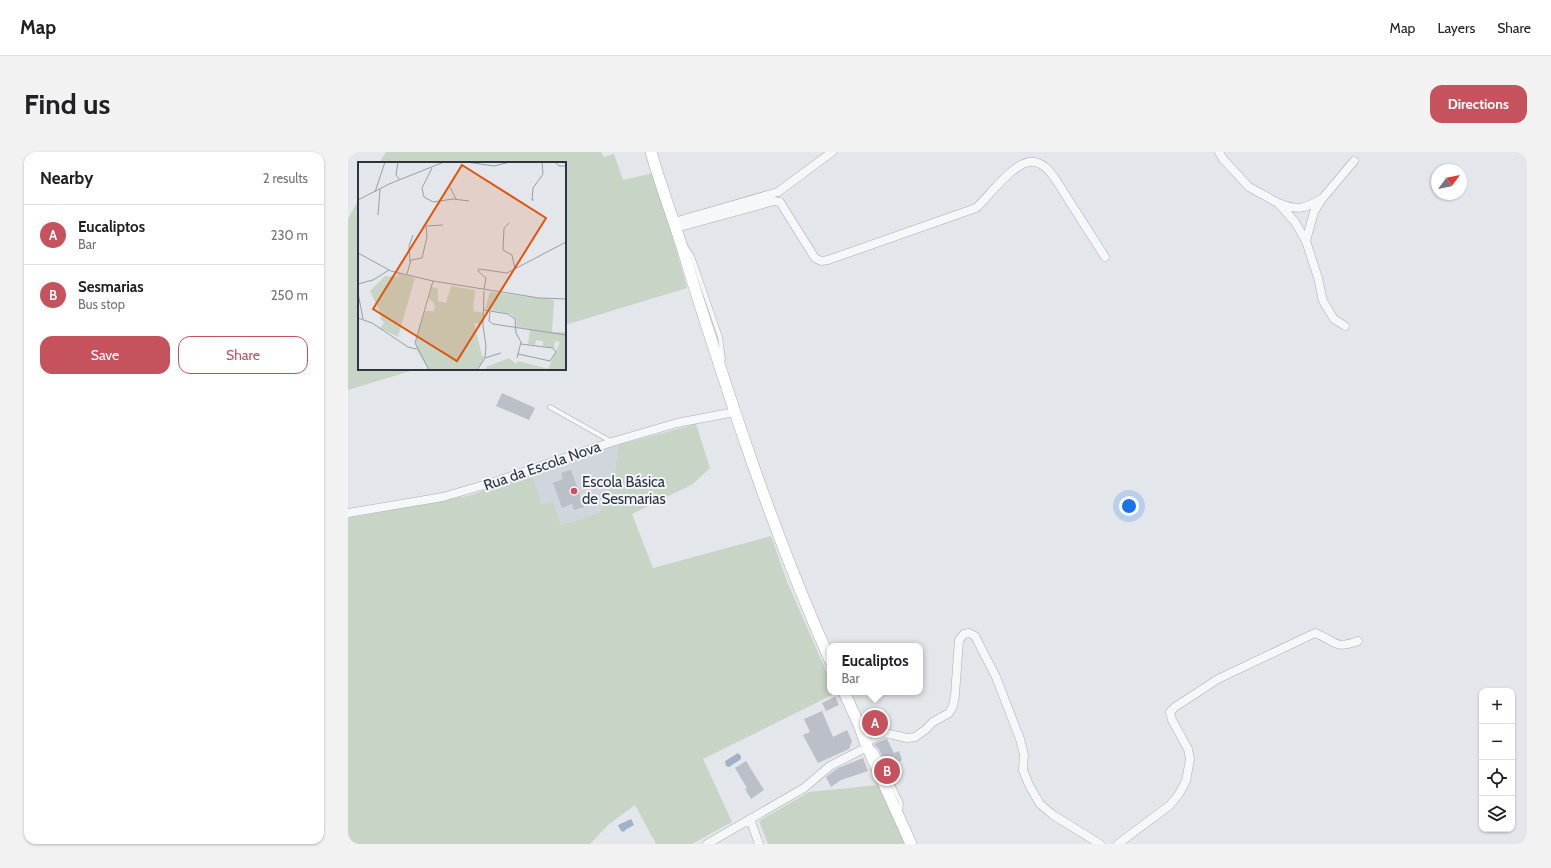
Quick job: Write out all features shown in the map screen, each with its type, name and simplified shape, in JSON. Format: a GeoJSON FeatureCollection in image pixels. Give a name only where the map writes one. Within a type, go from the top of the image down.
{"type":"FeatureCollection","features":[{"type":"Feature","properties":{"kind":"main road"},"geometry":{"type":"LineString","coordinates":[[650,152],[735,412],[794,577],[827,653]]}},
{"type":"Feature","properties":{"kind":"main road"},"geometry":{"type":"LineString","coordinates":[[845,695],[860,727],[866,745],[911,844]]}},
{"type":"Feature","properties":{"kind":"street"},"geometry":{"type":"LineString","coordinates":[[676,229],[778,192],[832,152]]}},
{"type":"Feature","properties":{"kind":"street"},"geometry":{"type":"LineString","coordinates":[[1219,152],[1223,159],[1249,187],[1278,203],[1290,208],[1307,207],[1322,199]]}},
{"type":"Feature","properties":{"kind":"street"},"geometry":{"type":"LineString","coordinates":[[1306,241],[1314,212],[1322,199],[1354,161]]}},
{"type":"Feature","properties":{"kind":"street"},"geometry":{"type":"LineString","coordinates":[[676,229],[774,201],[780,202],[815,258],[821,261],[828,260],[976,208],[1015,168],[1025,162],[1036,162],[1046,167],[1054,177],[1105,257]]}},
{"type":"Feature","properties":{"kind":"street"},"geometry":{"type":"LineString","coordinates":[[1278,203],[1295,222],[1306,241],[1318,278],[1323,301],[1334,319],[1345,326]]}},
{"type":"Feature","properties":{"kind":"street","name":"Rua da Escola Nova"},"geometry":{"type":"LineString","coordinates":[[348,513],[443,497],[494,482],[612,442],[677,423],[735,412]]}},
{"type":"Feature","properties":{"kind":"street"},"geometry":{"type":"LineString","coordinates":[[707,844],[804,788],[830,766],[885,733],[907,738],[915,737],[933,722],[948,713],[953,706],[955,695],[959,640],[964,634],[969,633],[976,636],[996,677],[1020,739],[1024,755],[1023,770],[1029,785],[1040,804],[1053,815],[1100,844]]}},
{"type":"Feature","properties":{"kind":"street"},"geometry":{"type":"LineString","coordinates":[[1118,844],[1170,805],[1179,794],[1186,781],[1190,759],[1188,749],[1172,720],[1170,712],[1175,707],[1218,679],[1315,633],[1323,636],[1336,645],[1344,646],[1358,641]]}},
{"type":"Feature","properties":{"kind":"street"},"geometry":{"type":"LineString","coordinates":[[750,819],[760,844]]}},
{"type":"Feature","properties":{"kind":"lane"},"geometry":{"type":"LineString","coordinates":[[550,406],[612,442]]}},
{"type":"Feature","properties":{"kind":"shaded area","name":"Escola Básica de Sesmarias"},"geometry":{"type":"Polygon","coordinates":[[[618,445],[614,481],[599,513],[561,525],[553,501],[542,504],[531,472],[618,445]]]}},
{"type":"Feature","properties":{"kind":"green space"},"geometry":{"type":"Polygon","coordinates":[[[386,152],[601,152],[604,157],[614,154],[623,180],[654,173],[687,288],[566,325],[566,162],[380,162],[386,152]]]}},
{"type":"Feature","properties":{"kind":"green space"},"geometry":{"type":"Polygon","coordinates":[[[358,201],[358,370],[414,370],[348,390],[348,219],[358,201]]]}},
{"type":"Feature","properties":{"kind":"green space"},"geometry":{"type":"Polygon","coordinates":[[[696,424],[710,468],[693,484],[632,514],[653,568],[771,536],[788,584],[827,673],[827,695],[832,695],[703,759],[732,822],[692,844],[656,844],[635,805],[608,825],[590,844],[348,844],[348,518],[472,495],[531,472],[542,504],[553,501],[561,525],[599,513],[614,481],[618,445],[696,424]]]}},
{"type":"Feature","properties":{"kind":"green space"},"geometry":{"type":"Polygon","coordinates":[[[878,785],[905,844],[768,844],[759,821],[809,792],[878,785]]]}},
{"type":"Feature","properties":{"kind":"water"},"geometry":{"type":"Polygon","coordinates":[[[738,753],[741,756],[741,759],[729,767],[726,766],[725,761],[738,753]]]}},
{"type":"Feature","properties":{"kind":"water"},"geometry":{"type":"Polygon","coordinates":[[[631,819],[634,825],[624,832],[621,831],[618,825],[631,819]]]}},
{"type":"Feature","properties":{"kind":"building"},"geometry":{"type":"Polygon","coordinates":[[[502,393],[535,408],[529,420],[496,406],[502,393]]]}},
{"type":"Feature","properties":{"kind":"building"},"geometry":{"type":"Polygon","coordinates":[[[571,470],[584,507],[574,510],[572,504],[562,508],[553,483],[563,479],[561,473],[571,470]]]}},
{"type":"Feature","properties":{"kind":"building"},"geometry":{"type":"Polygon","coordinates":[[[835,697],[839,705],[826,711],[822,703],[835,697]]]}},
{"type":"Feature","properties":{"kind":"building"},"geometry":{"type":"Polygon","coordinates":[[[822,711],[833,737],[847,730],[852,741],[849,749],[818,763],[803,735],[810,732],[804,719],[822,711]]]}},
{"type":"Feature","properties":{"kind":"building"},"geometry":{"type":"Polygon","coordinates":[[[872,711],[889,722],[874,732],[865,722],[872,711]]]}},
{"type":"Feature","properties":{"kind":"building"},"geometry":{"type":"Polygon","coordinates":[[[886,739],[894,753],[899,751],[902,760],[889,771],[879,749],[874,744],[886,739]]]}},
{"type":"Feature","properties":{"kind":"building"},"geometry":{"type":"Polygon","coordinates":[[[863,758],[868,771],[841,780],[831,787],[826,777],[838,768],[863,758]]]}},
{"type":"Feature","properties":{"kind":"building"},"geometry":{"type":"Polygon","coordinates":[[[746,761],[764,790],[751,799],[745,789],[747,788],[735,768],[746,761]]]}},
{"type":"Feature","properties":{"kind":"place","name":"Escola Básica de Sesmarias"},"geometry":{"type":"Point","coordinates":[574,491]}},
{"type":"Feature","properties":{"kind":"place","name":"Eucaliptos"},"geometry":{"type":"Point","coordinates":[875,723]}},
{"type":"Feature","properties":{"kind":"place","name":"Sesmarias"},"geometry":{"type":"Point","coordinates":[887,771]}}]}
